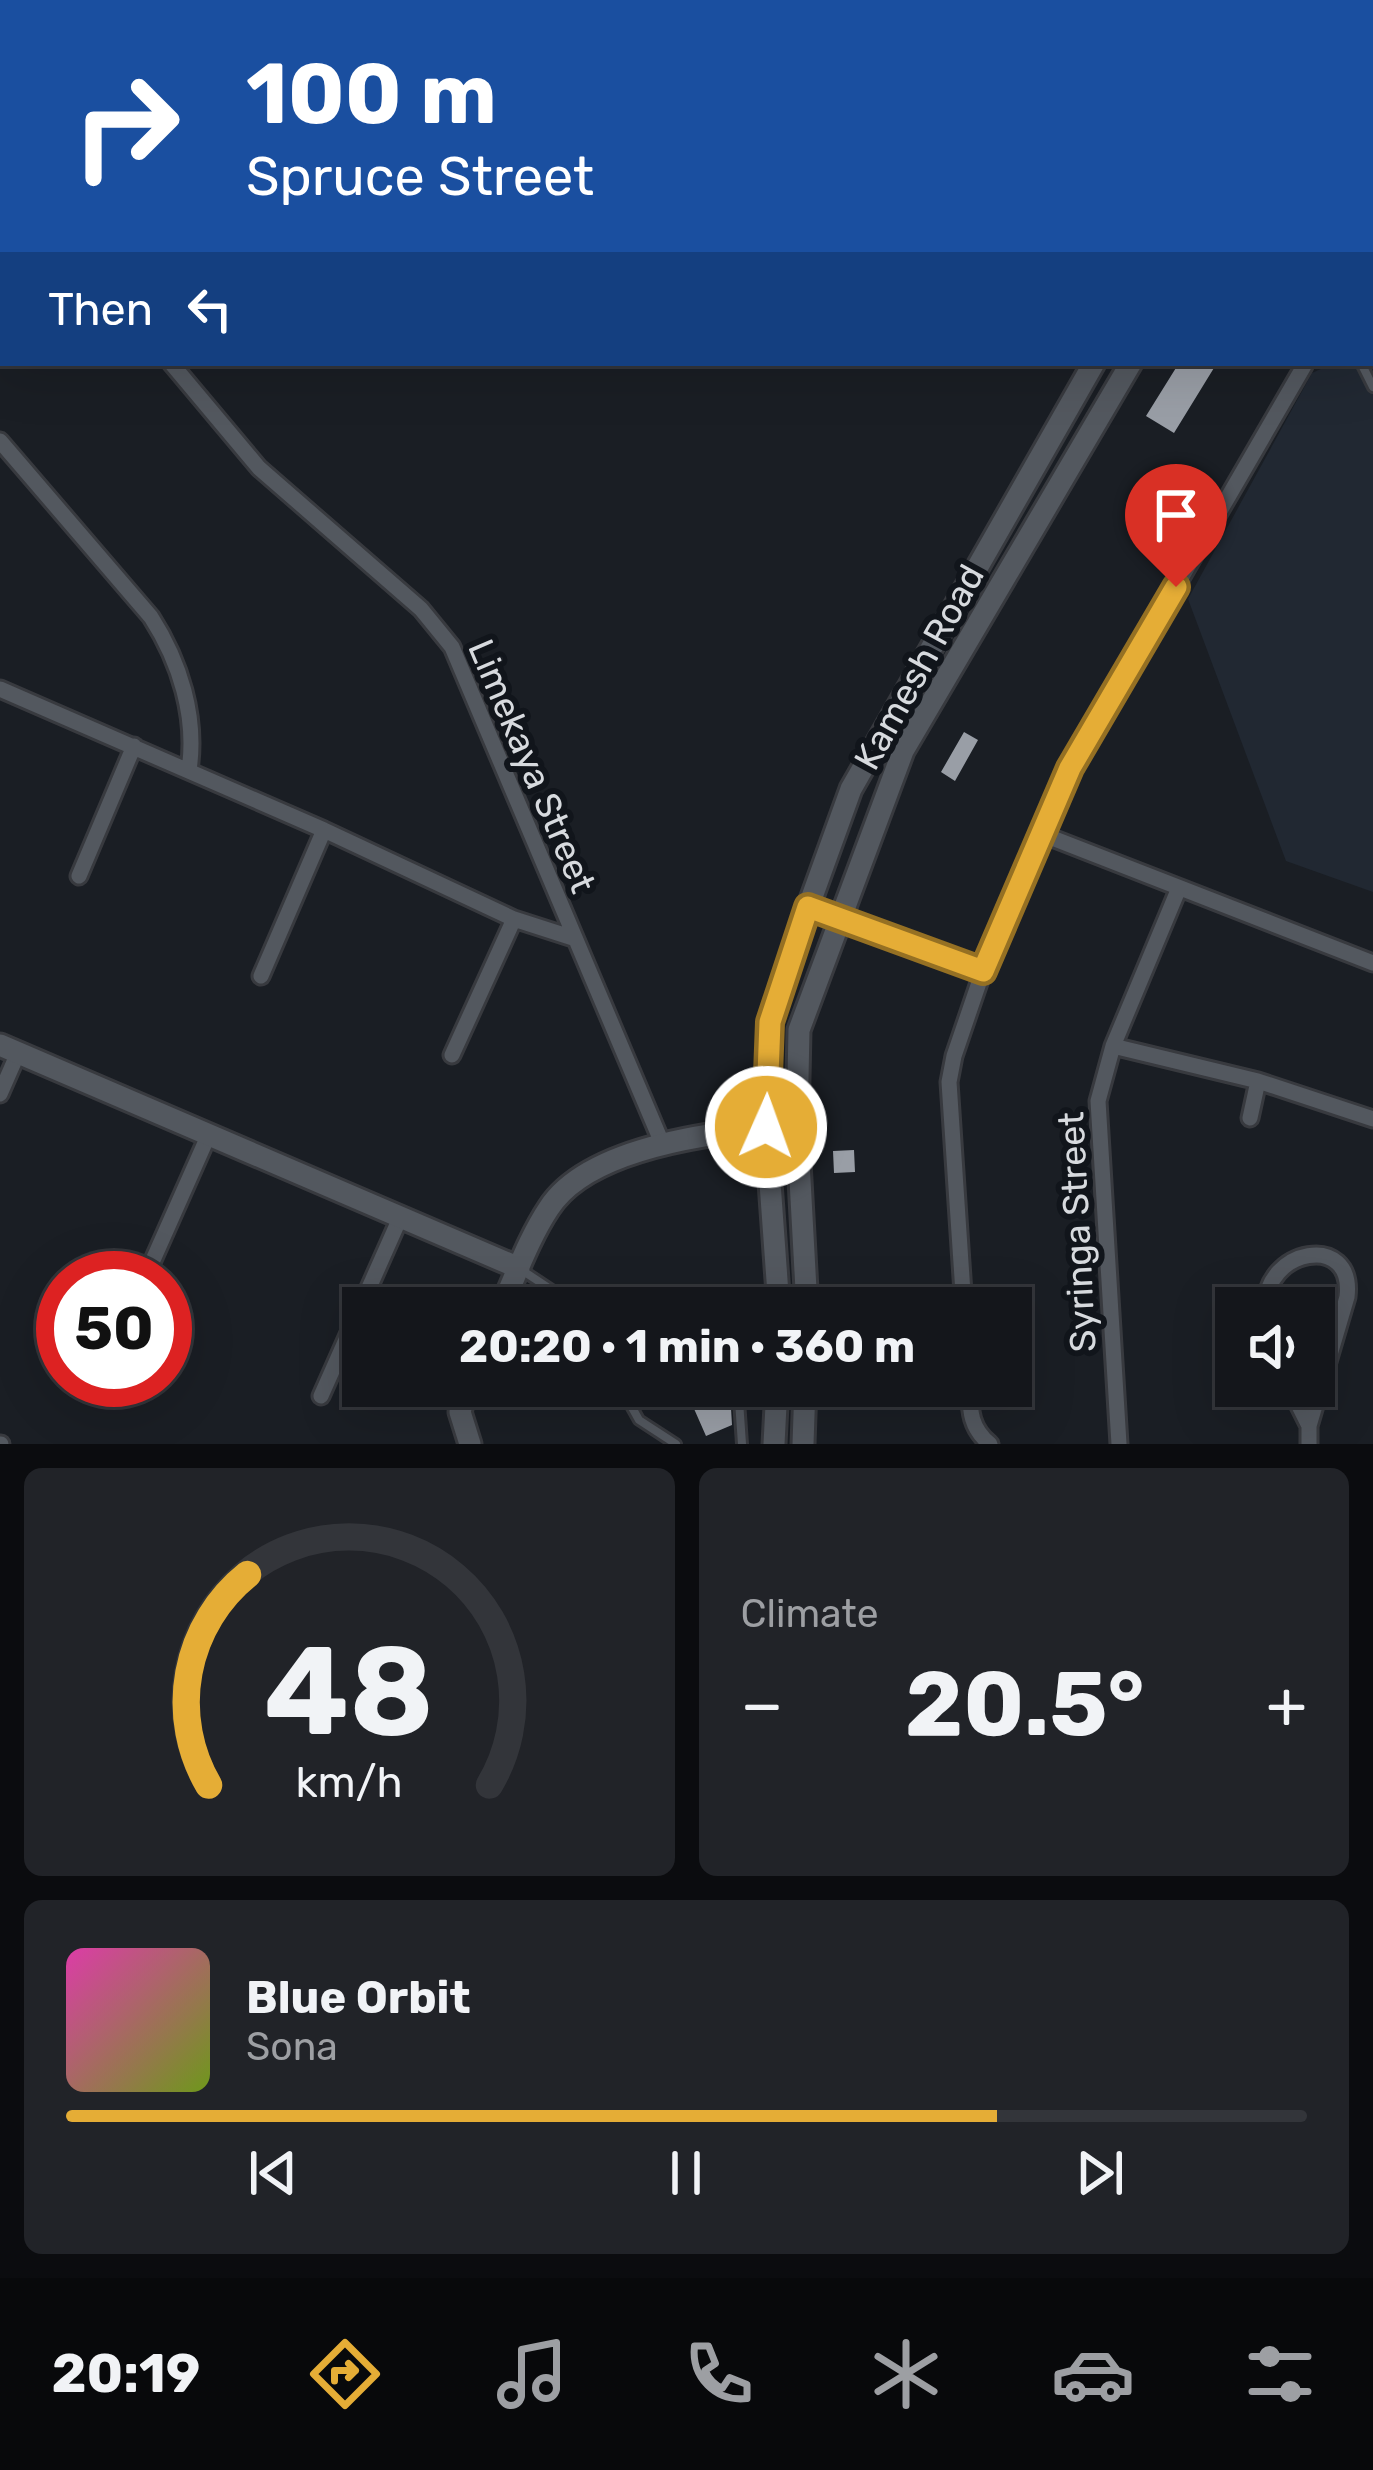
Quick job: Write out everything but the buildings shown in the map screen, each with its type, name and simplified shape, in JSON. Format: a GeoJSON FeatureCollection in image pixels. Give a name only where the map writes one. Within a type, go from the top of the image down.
{"type":"FeatureCollection","features":[{"type":"Feature","properties":{"kind":"main road","name":"Kamesh Road"},"geometry":{"type":"LineString","coordinates":[[777,1287],[766,1127],[770,1022],[808,907],[851,789],[1092,366]]}},
{"type":"Feature","properties":{"kind":"main road","name":"Kamesh Road"},"geometry":{"type":"LineString","coordinates":[[806,1287],[797,1125],[799,1030],[903,751],[1129,366]]}},
{"type":"Feature","properties":{"kind":"main road"},"geometry":{"type":"LineString","coordinates":[[9,1049],[519,1268]]}},
{"type":"Feature","properties":{"kind":"main road"},"geometry":{"type":"LineString","coordinates":[[510,1287],[560,1195],[623,1158],[662,1143],[797,1125]]}},
{"type":"Feature","properties":{"kind":"main road"},"geometry":{"type":"LineString","coordinates":[[461,1407],[470,1444]]}},
{"type":"Feature","properties":{"kind":"main road"},"geometry":{"type":"LineString","coordinates":[[774,1444],[776,1407]]}},
{"type":"Feature","properties":{"kind":"main road"},"geometry":{"type":"LineString","coordinates":[[803,1444],[804,1407]]}},
{"type":"Feature","properties":{"kind":"street","name":"Limekaya Street"},"geometry":{"type":"LineString","coordinates":[[174,366],[259,468],[443,634],[459,662],[662,1143]]}},
{"type":"Feature","properties":{"kind":"street"},"geometry":{"type":"LineString","coordinates":[[963,1287],[949,1082],[983,971],[1070,768],[1301,366]]}},
{"type":"Feature","properties":{"kind":"street"},"geometry":{"type":"LineString","coordinates":[[0,441],[165,639],[189,712],[193,734],[189,770]]}},
{"type":"Feature","properties":{"kind":"street"},"geometry":{"type":"LineString","coordinates":[[0,689],[324,830],[514,920],[573,938]]}},
{"type":"Feature","properties":{"kind":"street"},"geometry":{"type":"LineString","coordinates":[[79,876],[134,746]]}},
{"type":"Feature","properties":{"kind":"street"},"geometry":{"type":"LineString","coordinates":[[261,976],[324,830]]}},
{"type":"Feature","properties":{"kind":"street"},"geometry":{"type":"LineString","coordinates":[[1042,834],[1373,963]]}},
{"type":"Feature","properties":{"kind":"street","name":"Syringa Street"},"geometry":{"type":"LineString","coordinates":[[1119,1444],[1098,1101],[1113,1046],[1179,888]]}},
{"type":"Feature","properties":{"kind":"street"},"geometry":{"type":"LineString","coordinates":[[808,907],[983,971]]}},
{"type":"Feature","properties":{"kind":"street"},"geometry":{"type":"LineString","coordinates":[[452,1055],[514,920]]}},
{"type":"Feature","properties":{"kind":"street"},"geometry":{"type":"LineString","coordinates":[[1113,1046],[1258,1081],[1373,1119]]}},
{"type":"Feature","properties":{"kind":"street"},"geometry":{"type":"LineString","coordinates":[[0,1094],[9,1049]]}},
{"type":"Feature","properties":{"kind":"street"},"geometry":{"type":"LineString","coordinates":[[1250,1118],[1258,1081]]}},
{"type":"Feature","properties":{"kind":"street"},"geometry":{"type":"LineString","coordinates":[[157,1251],[209,1133]]}},
{"type":"Feature","properties":{"kind":"street"},"geometry":{"type":"LineString","coordinates":[[322,1396],[400,1218]]}},
{"type":"Feature","properties":{"kind":"street"},"geometry":{"type":"LineString","coordinates":[[1268,1287],[1285,1265],[1318,1256],[1334,1258],[1348,1282],[1335,1335]]}},
{"type":"Feature","properties":{"kind":"street"},"geometry":{"type":"LineString","coordinates":[[970,1407],[977,1431],[990,1444]]}},
{"type":"Feature","properties":{"kind":"street"},"geometry":{"type":"LineString","coordinates":[[1300,1407],[1309,1426]]}},
{"type":"Feature","properties":{"kind":"street"},"geometry":{"type":"LineString","coordinates":[[1309,1444],[1314,1407]]}},
{"type":"Feature","properties":{"kind":"lane"},"geometry":{"type":"LineString","coordinates":[[519,1268],[548,1287]]}},
{"type":"Feature","properties":{"kind":"lane"},"geometry":{"type":"LineString","coordinates":[[632,1407],[639,1420],[676,1444]]}},
{"type":"Feature","properties":{"kind":"lane"},"geometry":{"type":"LineString","coordinates":[[739,1407],[742,1444]]}},
{"type":"Feature","properties":{"kind":"shaded area"},"geometry":{"type":"Polygon","coordinates":[[[1327,366],[1373,366],[1373,892],[1286,861],[1188,599],[1312,373],[1327,366]]]}},
{"type":"Feature","properties":{"kind":"route"},"geometry":{"type":"LineString","coordinates":[[766,1127],[770,1022],[808,907],[983,971],[1070,768],[1176,587]]}}]}
